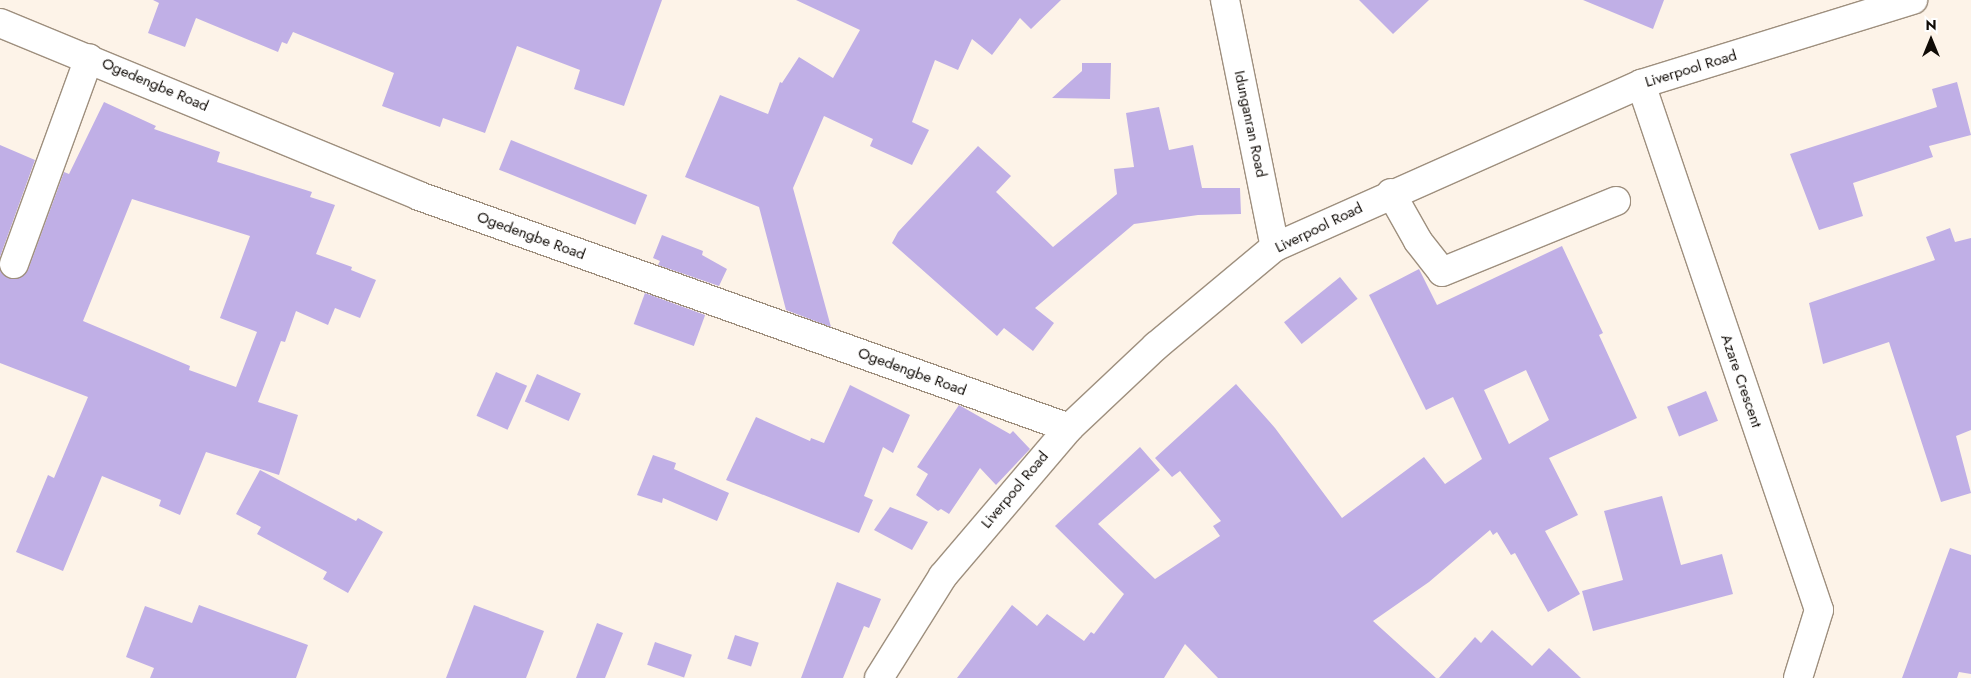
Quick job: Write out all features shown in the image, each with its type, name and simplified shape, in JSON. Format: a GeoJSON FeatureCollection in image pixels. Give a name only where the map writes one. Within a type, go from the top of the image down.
{"type":"FeatureCollection","features":[{"type":"Feature","properties":{"kind":"street","name":"Idunganran Road"},"geometry":{"type":"LineString","coordinates":[[1225,0],[1275,247]]}},
{"type":"Feature","properties":{"kind":"street","name":"Liverpool Road"},"geometry":{"type":"LineString","coordinates":[[879,678],[943,576],[1069,428],[1156,346],[1275,247],[1391,193],[1641,84],[1913,0]]}},
{"type":"Feature","properties":{"kind":"street","name":"Ogedengbe Road"},"geometry":{"type":"LineString","coordinates":[[0,23],[89,58],[419,196],[1069,428]]}},
{"type":"Feature","properties":{"kind":"street"},"geometry":{"type":"LineString","coordinates":[[14,264],[89,58]]}},
{"type":"Feature","properties":{"kind":"street","name":"Azare Crescent"},"geometry":{"type":"LineString","coordinates":[[1641,84],[1819,610],[1798,678]]}},
{"type":"Feature","properties":{"kind":"street"},"geometry":{"type":"LineString","coordinates":[[1391,193],[1418,241],[1442,272],[1616,200]]}},
{"type":"Feature","properties":{"kind":"building"},"geometry":{"type":"Polygon","coordinates":[[[153,0],[662,0],[624,106],[574,89],[580,70],[517,46],[485,133],[443,118],[440,127],[382,106],[394,73],[293,32],[287,44],[282,42],[278,52],[196,18],[185,47],[148,33],[159,3],[153,0]]]}},
{"type":"Feature","properties":{"kind":"building"},"geometry":{"type":"Polygon","coordinates":[[[796,0],[1061,0],[1031,29],[1020,18],[992,55],[972,39],[958,70],[935,60],[912,122],[929,130],[912,165],[870,146],[873,139],[824,116],[793,188],[831,327],[786,310],[759,207],[685,177],[720,95],[768,114],[780,82],[782,83],[799,57],[833,78],[860,30],[796,0]]]}},
{"type":"Feature","properties":{"kind":"building"},"geometry":{"type":"Polygon","coordinates":[[[1359,0],[1429,0],[1393,34],[1359,0]]]}},
{"type":"Feature","properties":{"kind":"building"},"geometry":{"type":"Polygon","coordinates":[[[1583,0],[1664,0],[1653,29],[1583,0]]]}},
{"type":"Feature","properties":{"kind":"building"},"geometry":{"type":"Polygon","coordinates":[[[1082,63],[1111,63],[1110,99],[1052,98],[1082,71],[1082,63]]]}},
{"type":"Feature","properties":{"kind":"building"},"geometry":{"type":"Polygon","coordinates":[[[1957,82],[1971,135],[1929,146],[1933,157],[1853,183],[1863,216],[1819,230],[1790,154],[1937,107],[1932,89],[1957,82]]]}},
{"type":"Feature","properties":{"kind":"building"},"geometry":{"type":"Polygon","coordinates":[[[104,102],[156,126],[154,129],[220,152],[217,162],[312,192],[310,197],[335,205],[316,254],[352,267],[351,270],[376,280],[360,318],[335,308],[328,325],[296,311],[285,342],[281,341],[258,402],[298,415],[279,475],[206,452],[180,515],[159,506],[161,500],[102,476],[63,571],[16,552],[48,475],[54,478],[88,397],[0,363],[0,270],[8,278],[16,279],[28,270],[64,172],[69,174],[104,102]],[[132,199],[83,321],[190,366],[189,370],[236,387],[257,332],[220,318],[250,236],[132,199]]]}},
{"type":"Feature","properties":{"kind":"building"},"geometry":{"type":"Polygon","coordinates":[[[1159,107],[1169,150],[1193,145],[1202,188],[1240,188],[1241,214],[1198,215],[1134,224],[1035,308],[1054,323],[1033,351],[1004,328],[997,336],[892,243],[898,232],[978,146],[1011,176],[996,192],[1053,247],[1117,194],[1114,169],[1134,167],[1126,113],[1159,107]]]}},
{"type":"Feature","properties":{"kind":"building"},"geometry":{"type":"Polygon","coordinates":[[[511,140],[647,195],[635,225],[499,170],[511,140]]]}},
{"type":"Feature","properties":{"kind":"building"},"geometry":{"type":"Polygon","coordinates":[[[0,145],[35,160],[0,257],[0,145]]]}},
{"type":"Feature","properties":{"kind":"building"},"geometry":{"type":"Polygon","coordinates":[[[1950,228],[1955,242],[1971,238],[1971,430],[1956,436],[1971,493],[1941,502],[1889,342],[1823,364],[1809,303],[1935,260],[1926,237],[1950,228]]]}},
{"type":"Feature","properties":{"kind":"building"},"geometry":{"type":"Polygon","coordinates":[[[662,235],[703,251],[702,255],[727,269],[719,286],[658,265],[660,261],[653,258],[662,235]]]}},
{"type":"Feature","properties":{"kind":"building"},"geometry":{"type":"Polygon","coordinates":[[[1562,246],[1603,333],[1599,335],[1637,418],[1549,458],[1578,515],[1545,531],[1580,594],[1548,612],[1515,553],[1511,555],[1497,532],[1493,535],[1490,530],[1429,582],[1373,621],[1436,678],[1218,678],[1185,644],[1164,678],[957,678],[1012,605],[1037,626],[1047,614],[1084,641],[1091,632],[1094,634],[1124,594],[1055,526],[1140,447],[1160,470],[1098,524],[1155,579],[1220,536],[1213,526],[1221,521],[1180,471],[1172,477],[1155,458],[1236,384],[1275,428],[1342,518],[1424,457],[1445,484],[1482,459],[1453,397],[1426,410],[1369,295],[1419,269],[1437,305],[1562,246]],[[1526,370],[1484,390],[1509,444],[1549,420],[1526,370]]]}},
{"type":"Feature","properties":{"kind":"building"},"geometry":{"type":"Polygon","coordinates":[[[1340,277],[1358,299],[1302,344],[1284,322],[1340,277]]]}},
{"type":"Feature","properties":{"kind":"building"},"geometry":{"type":"Polygon","coordinates":[[[645,293],[705,315],[694,346],[634,324],[645,293]]]}},
{"type":"Feature","properties":{"kind":"building"},"geometry":{"type":"Polygon","coordinates":[[[496,372],[527,386],[508,430],[476,416],[496,372]]]}},
{"type":"Feature","properties":{"kind":"building"},"geometry":{"type":"Polygon","coordinates":[[[537,374],[581,394],[569,421],[525,401],[537,374]]]}},
{"type":"Feature","properties":{"kind":"building"},"geometry":{"type":"Polygon","coordinates":[[[850,385],[910,415],[893,453],[883,447],[864,496],[873,500],[859,533],[726,480],[756,417],[810,441],[811,438],[824,443],[850,385]]]}},
{"type":"Feature","properties":{"kind":"building"},"geometry":{"type":"Polygon","coordinates":[[[1706,391],[1718,421],[1679,436],[1667,407],[1706,391]]]}},
{"type":"Feature","properties":{"kind":"building"},"geometry":{"type":"Polygon","coordinates":[[[959,405],[1010,434],[1013,431],[1030,449],[996,485],[980,468],[949,514],[941,509],[938,511],[916,495],[928,474],[917,467],[959,405]]]}},
{"type":"Feature","properties":{"kind":"building"},"geometry":{"type":"Polygon","coordinates":[[[653,455],[676,463],[674,469],[729,493],[717,521],[663,498],[662,503],[637,495],[653,455]]]}},
{"type":"Feature","properties":{"kind":"building"},"geometry":{"type":"Polygon","coordinates":[[[260,470],[356,521],[358,518],[383,532],[348,593],[323,579],[327,572],[257,534],[261,527],[236,514],[260,470]]]}},
{"type":"Feature","properties":{"kind":"building"},"geometry":{"type":"Polygon","coordinates":[[[1662,496],[1681,565],[1722,554],[1733,594],[1593,631],[1582,591],[1623,580],[1604,511],[1662,496]]]}},
{"type":"Feature","properties":{"kind":"building"},"geometry":{"type":"Polygon","coordinates":[[[890,507],[928,522],[912,550],[874,530],[890,507]]]}},
{"type":"Feature","properties":{"kind":"building"},"geometry":{"type":"Polygon","coordinates":[[[1950,548],[1971,555],[1971,674],[1959,672],[1957,678],[1902,678],[1950,548]]]}},
{"type":"Feature","properties":{"kind":"building"},"geometry":{"type":"Polygon","coordinates":[[[837,582],[881,599],[869,628],[864,626],[843,678],[801,678],[837,582]]]}},
{"type":"Feature","properties":{"kind":"building"},"geometry":{"type":"Polygon","coordinates":[[[199,605],[308,645],[296,678],[150,678],[154,668],[126,657],[145,606],[192,623],[199,605]]]}},
{"type":"Feature","properties":{"kind":"building"},"geometry":{"type":"Polygon","coordinates":[[[474,605],[544,631],[526,678],[446,678],[474,605]]]}},
{"type":"Feature","properties":{"kind":"building"},"geometry":{"type":"Polygon","coordinates":[[[597,623],[623,633],[605,678],[576,678],[597,623]]]}},
{"type":"Feature","properties":{"kind":"building"},"geometry":{"type":"Polygon","coordinates":[[[1492,630],[1532,666],[1549,648],[1581,678],[1439,678],[1475,637],[1481,643],[1492,630]]]}},
{"type":"Feature","properties":{"kind":"building"},"geometry":{"type":"Polygon","coordinates":[[[735,635],[759,643],[751,667],[727,659],[735,635]]]}},
{"type":"Feature","properties":{"kind":"building"},"geometry":{"type":"Polygon","coordinates":[[[655,642],[692,655],[684,677],[647,665],[655,642]]]}}]}
